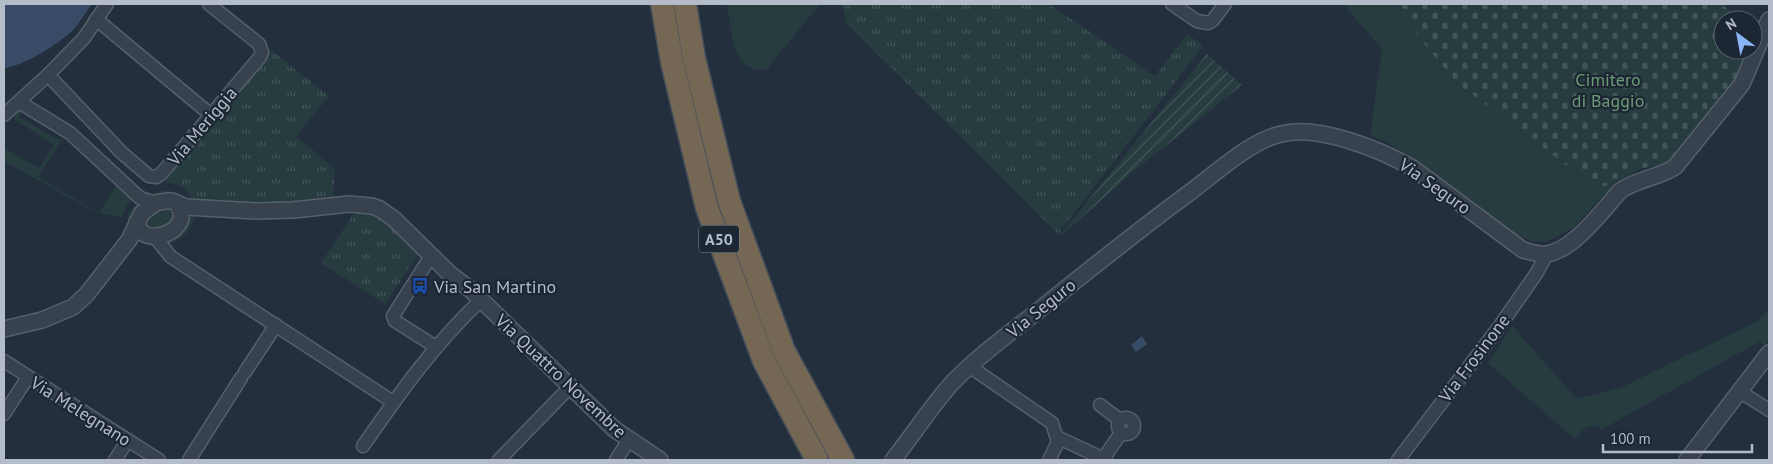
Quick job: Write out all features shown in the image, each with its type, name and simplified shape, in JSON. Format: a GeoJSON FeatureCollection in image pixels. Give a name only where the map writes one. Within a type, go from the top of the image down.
{"type":"FeatureCollection","features":[{"type":"Feature","properties":{"kind":"highway","name":"A50"},"geometry":{"type":"LineString","coordinates":[[662,4],[672,62],[707,208],[764,361],[832,458]]}},
{"type":"Feature","properties":{"kind":"highway","name":"A50"},"geometry":{"type":"LineString","coordinates":[[686,4],[694,58],[729,201],[784,351],[832,458]]}},
{"type":"Feature","properties":{"kind":"street"},"geometry":{"type":"LineString","coordinates":[[4,116],[77,47],[107,4]]}},
{"type":"Feature","properties":{"kind":"street","name":"Via Meriggia"},"geometry":{"type":"LineString","coordinates":[[48,75],[122,153],[149,176],[156,177],[161,174],[260,57],[262,52],[259,44],[209,4]]}},
{"type":"Feature","properties":{"kind":"street"},"geometry":{"type":"LineString","coordinates":[[1172,4],[1197,21],[1208,23],[1213,20],[1225,4]]}},
{"type":"Feature","properties":{"kind":"street"},"geometry":{"type":"LineString","coordinates":[[96,19],[211,115]]}},
{"type":"Feature","properties":{"kind":"street"},"geometry":{"type":"LineString","coordinates":[[1547,254],[1570,243],[1620,191],[1639,180],[1669,171],[1675,167],[1742,84],[1769,20]]}},
{"type":"Feature","properties":{"kind":"street"},"geometry":{"type":"LineString","coordinates":[[19,102],[70,133],[171,257],[276,325],[396,398]]}},
{"type":"Feature","properties":{"kind":"street","name":"Via Seguro"},"geometry":{"type":"LineString","coordinates":[[893,460],[941,396],[969,366],[1118,246],[1254,145],[1282,134],[1307,132],[1360,144],[1395,158],[1414,169],[1523,250],[1547,254]]}},
{"type":"Feature","properties":{"kind":"street"},"geometry":{"type":"LineString","coordinates":[[4,329],[42,320],[73,307],[87,294],[144,225],[156,203],[172,201],[179,210]]}},
{"type":"Feature","properties":{"kind":"street","name":"Via Quattro Novembre"},"geometry":{"type":"LineString","coordinates":[[144,225],[177,226],[179,210],[198,208],[256,211],[293,210],[349,204],[372,206],[380,209],[394,219],[431,256],[481,300],[614,429],[660,460]]}},
{"type":"Feature","properties":{"kind":"street","name":"Via Frosinone"},"geometry":{"type":"LineString","coordinates":[[1398,460],[1499,327],[1536,274],[1547,254]]}},
{"type":"Feature","properties":{"kind":"street"},"geometry":{"type":"LineString","coordinates":[[431,256],[393,316],[395,321],[436,347]]}},
{"type":"Feature","properties":{"kind":"street"},"geometry":{"type":"LineString","coordinates":[[363,446],[396,398],[436,347],[481,300]]}},
{"type":"Feature","properties":{"kind":"street"},"geometry":{"type":"LineString","coordinates":[[189,460],[276,325]]}},
{"type":"Feature","properties":{"kind":"street"},"geometry":{"type":"LineString","coordinates":[[1687,460],[1769,353]]}},
{"type":"Feature","properties":{"kind":"street","name":"Via Melegnano"},"geometry":{"type":"LineString","coordinates":[[4,361],[159,460]]}},
{"type":"Feature","properties":{"kind":"street"},"geometry":{"type":"LineString","coordinates":[[969,366],[1052,423],[1058,442],[1049,460]]}},
{"type":"Feature","properties":{"kind":"street"},"geometry":{"type":"LineString","coordinates":[[4,414],[28,377]]}},
{"type":"Feature","properties":{"kind":"street"},"geometry":{"type":"LineString","coordinates":[[499,460],[570,387]]}},
{"type":"Feature","properties":{"kind":"street"},"geometry":{"type":"LineString","coordinates":[[1739,391],[1769,410]]}},
{"type":"Feature","properties":{"kind":"street"},"geometry":{"type":"LineString","coordinates":[[1057,437],[1105,459],[1120,426],[1100,405]]}},
{"type":"Feature","properties":{"kind":"street"},"geometry":{"type":"LineString","coordinates":[[115,460],[128,440]]}},
{"type":"Feature","properties":{"kind":"street"},"geometry":{"type":"LineString","coordinates":[[616,460],[629,440]]}},
{"type":"Feature","properties":{"kind":"green space"},"geometry":{"type":"Polygon","coordinates":[[[727,4],[820,4],[766,70],[754,69],[745,64],[739,57],[732,37],[727,4]]]}},
{"type":"Feature","properties":{"kind":"green space"},"geometry":{"type":"Polygon","coordinates":[[[843,4],[1049,4],[1155,76],[1187,34],[1203,46],[1058,234],[846,23],[843,4]]]}},
{"type":"Feature","properties":{"kind":"green space"},"geometry":{"type":"Polygon","coordinates":[[[1343,4],[1391,4],[1457,83],[1598,189],[1622,179],[1573,228],[1545,242],[1532,241],[1519,236],[1389,143],[1370,135],[1382,49],[1343,4]]]}},
{"type":"Feature","properties":{"kind":"green space","name":"Cimitero di Baggio"},"geometry":{"type":"Polygon","coordinates":[[[1391,4],[1721,4],[1729,10],[1713,10],[1713,60],[1746,60],[1737,81],[1665,165],[1642,168],[1598,189],[1457,83],[1391,4]]]}},
{"type":"Feature","properties":{"kind":"green space"},"geometry":{"type":"Polygon","coordinates":[[[271,50],[329,96],[296,136],[335,169],[333,197],[264,203],[195,202],[181,186],[167,183],[165,175],[271,50]]]}},
{"type":"Feature","properties":{"kind":"green space"},"geometry":{"type":"Polygon","coordinates":[[[1207,54],[1242,85],[1134,171],[1061,236],[1060,235],[1207,54]]]}},
{"type":"Feature","properties":{"kind":"green space"},"geometry":{"type":"Polygon","coordinates":[[[16,108],[23,111],[19,117],[61,141],[38,177],[99,213],[117,184],[135,197],[127,205],[122,217],[97,213],[4,161],[4,148],[39,168],[54,145],[14,119],[15,117],[11,111],[16,108]]]}},
{"type":"Feature","properties":{"kind":"green space"},"geometry":{"type":"Polygon","coordinates":[[[166,190],[180,194],[190,202],[147,195],[166,190]]]}},
{"type":"Feature","properties":{"kind":"green space"},"geometry":{"type":"Polygon","coordinates":[[[139,201],[140,207],[127,229],[128,213],[139,201]]]}},
{"type":"Feature","properties":{"kind":"green space"},"geometry":{"type":"Polygon","coordinates":[[[357,209],[376,214],[384,219],[420,252],[385,304],[321,263],[357,209]]]}},
{"type":"Feature","properties":{"kind":"green space"},"geometry":{"type":"Polygon","coordinates":[[[163,210],[170,210],[174,216],[172,219],[163,226],[156,228],[148,227],[146,224],[150,217],[163,210]]]}},
{"type":"Feature","properties":{"kind":"green space"},"geometry":{"type":"Polygon","coordinates":[[[194,214],[192,225],[186,233],[168,245],[169,240],[194,214]]]}},
{"type":"Feature","properties":{"kind":"green space"},"geometry":{"type":"Polygon","coordinates":[[[1769,310],[1769,339],[1765,345],[1759,342],[1602,429],[1596,425],[1585,428],[1575,439],[1488,363],[1512,326],[1577,399],[1622,387],[1756,322],[1769,310]]]}},
{"type":"Feature","properties":{"kind":"water"},"geometry":{"type":"Polygon","coordinates":[[[4,4],[92,4],[73,30],[59,42],[31,59],[4,68],[4,4]]]}},
{"type":"Feature","properties":{"kind":"water"},"geometry":{"type":"Polygon","coordinates":[[[1142,336],[1147,344],[1136,352],[1131,345],[1142,336]]]}},
{"type":"Feature","properties":{"kind":"place","name":"Via San Martino"},"geometry":{"type":"Point","coordinates":[420,286]}}]}
